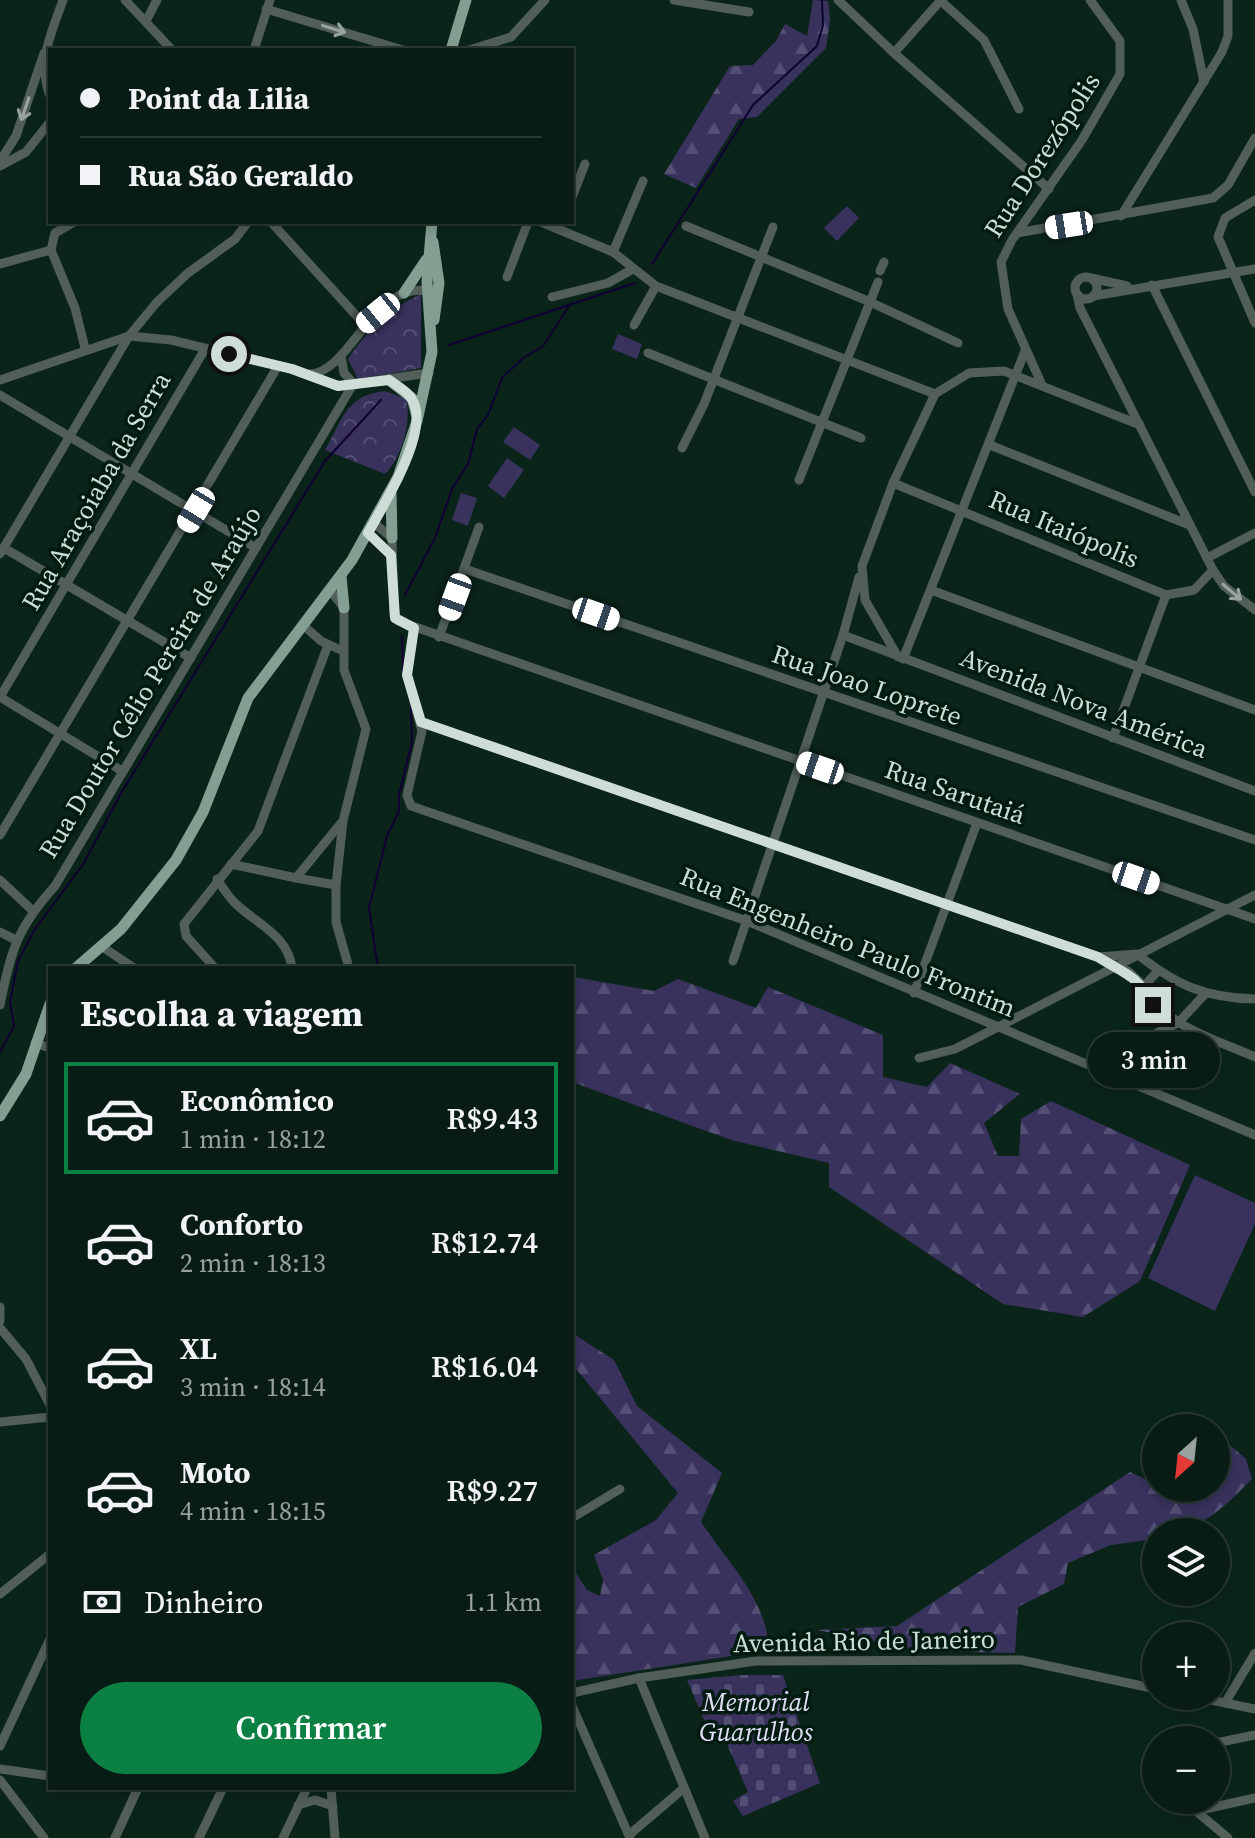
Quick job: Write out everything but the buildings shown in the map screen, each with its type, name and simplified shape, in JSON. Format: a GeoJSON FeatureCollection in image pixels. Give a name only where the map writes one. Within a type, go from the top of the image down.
{"type":"FeatureCollection","features":[{"type":"Feature","properties":{"kind":"main road"},"geometry":{"type":"LineString","coordinates":[[452,48],[466,0]]}},
{"type":"Feature","properties":{"kind":"main road"},"geometry":{"type":"LineString","coordinates":[[431,228],[429,252],[433,293]]}},
{"type":"Feature","properties":{"kind":"main road"},"geometry":{"type":"LineString","coordinates":[[78,966],[152,895],[176,860],[203,812],[248,698],[341,576],[391,491],[417,421],[429,373],[437,260],[431,228]]}},
{"type":"Feature","properties":{"kind":"main road"},"geometry":{"type":"LineString","coordinates":[[404,293],[429,252]]}},
{"type":"Feature","properties":{"kind":"main road"},"geometry":{"type":"LineString","coordinates":[[389,380],[412,398],[417,421]]}},
{"type":"Feature","properties":{"kind":"main road"},"geometry":{"type":"LineString","coordinates":[[391,491],[392,538]]}},
{"type":"Feature","properties":{"kind":"main road"},"geometry":{"type":"LineString","coordinates":[[341,576],[344,608]]}},
{"type":"Feature","properties":{"kind":"main road"},"geometry":{"type":"LineString","coordinates":[[0,1116],[26,1074],[48,1009]]}},
{"type":"Feature","properties":{"kind":"street"},"geometry":{"type":"LineString","coordinates":[[0,164],[16,136],[63,0]]}},
{"type":"Feature","properties":{"kind":"street"},"geometry":{"type":"LineString","coordinates":[[125,0],[170,48]]}},
{"type":"Feature","properties":{"kind":"street"},"geometry":{"type":"LineString","coordinates":[[146,21],[157,0]]}},
{"type":"Feature","properties":{"kind":"street"},"geometry":{"type":"LineString","coordinates":[[475,48],[511,37],[545,0]]}},
{"type":"Feature","properties":{"kind":"street"},"geometry":{"type":"LineString","coordinates":[[674,0],[749,12]]}},
{"type":"Feature","properties":{"kind":"street"},"geometry":{"type":"LineString","coordinates":[[838,0],[1049,189]]}},
{"type":"Feature","properties":{"kind":"street"},"geometry":{"type":"LineString","coordinates":[[894,53],[941,0],[984,40],[1019,109]]}},
{"type":"Feature","properties":{"kind":"street","name":"Rua Dorezópolis"},"geometry":{"type":"LineString","coordinates":[[1042,385],[1008,309],[1000,269],[1004,254],[1017,233],[1115,86],[1122,62],[1116,32],[1090,0]]}},
{"type":"Feature","properties":{"kind":"street"},"geometry":{"type":"LineString","coordinates":[[1181,0],[1193,29],[1204,82]]}},
{"type":"Feature","properties":{"kind":"street"},"geometry":{"type":"LineString","coordinates":[[1121,216],[1204,82],[1228,36],[1228,0]]}},
{"type":"Feature","properties":{"kind":"street"},"geometry":{"type":"LineString","coordinates":[[255,48],[268,4],[397,48]]}},
{"type":"Feature","properties":{"kind":"street"},"geometry":{"type":"LineString","coordinates":[[44,53],[43,70],[48,89]]}},
{"type":"Feature","properties":{"kind":"street"},"geometry":{"type":"LineString","coordinates":[[0,164],[26,152],[48,124]]}},
{"type":"Feature","properties":{"kind":"street"},"geometry":{"type":"LineString","coordinates":[[1017,233],[1213,198],[1228,185],[1255,138]]}},
{"type":"Feature","properties":{"kind":"street"},"geometry":{"type":"LineString","coordinates":[[574,192],[585,164]]}},
{"type":"Feature","properties":{"kind":"street"},"geometry":{"type":"LineString","coordinates":[[613,252],[643,181]]}},
{"type":"Feature","properties":{"kind":"street"},"geometry":{"type":"LineString","coordinates":[[1255,200],[1232,211],[1219,231],[1220,244],[1231,273],[1255,323]]}},
{"type":"Feature","properties":{"kind":"street"},"geometry":{"type":"LineString","coordinates":[[71,224],[55,233],[51,250],[75,308],[85,348]]}},
{"type":"Feature","properties":{"kind":"street"},"geometry":{"type":"LineString","coordinates":[[191,658],[67,585],[2,551],[129,336],[157,302],[188,273],[235,239],[246,224]]}},
{"type":"Feature","properties":{"kind":"street"},"geometry":{"type":"LineString","coordinates":[[273,224],[364,324]]}},
{"type":"Feature","properties":{"kind":"street"},"geometry":{"type":"LineString","coordinates":[[507,277],[527,224]]}},
{"type":"Feature","properties":{"kind":"street"},"geometry":{"type":"LineString","coordinates":[[561,226],[613,252],[656,286],[736,320],[935,394]]}},
{"type":"Feature","properties":{"kind":"street"},"geometry":{"type":"LineString","coordinates":[[686,226],[868,301],[958,343]]}},
{"type":"Feature","properties":{"kind":"street"},"geometry":{"type":"LineString","coordinates":[[682,448],[714,379],[773,227]]}},
{"type":"Feature","properties":{"kind":"street"},"geometry":{"type":"LineString","coordinates":[[0,264],[51,250]]}},
{"type":"Feature","properties":{"kind":"street"},"geometry":{"type":"LineString","coordinates":[[552,297],[608,283],[633,269]]}},
{"type":"Feature","properties":{"kind":"street"},"geometry":{"type":"LineString","coordinates":[[1077,294],[1090,297],[1131,287],[1255,269]]}},
{"type":"Feature","properties":{"kind":"street"},"geometry":{"type":"LineString","coordinates":[[1131,287],[1091,278],[1078,280],[1077,294],[1187,524],[1224,586],[1255,610]]}},
{"type":"Feature","properties":{"kind":"street"},"geometry":{"type":"LineString","coordinates":[[1090,325],[1090,297],[1097,287],[1091,278]]}},
{"type":"Feature","properties":{"kind":"street"},"geometry":{"type":"LineString","coordinates":[[799,480],[844,359],[878,282]]}},
{"type":"Feature","properties":{"kind":"street"},"geometry":{"type":"LineString","coordinates":[[1152,285],[1255,492]]}},
{"type":"Feature","properties":{"kind":"street"},"geometry":{"type":"LineString","coordinates":[[634,325],[656,286]]}},
{"type":"Feature","properties":{"kind":"street"},"geometry":{"type":"LineString","coordinates":[[306,374],[323,372],[341,356],[364,324],[404,293],[433,293]]}},
{"type":"Feature","properties":{"kind":"street"},"geometry":{"type":"LineString","coordinates":[[2,381],[85,348],[129,336],[278,366],[329,384],[354,386],[429,373]]}},
{"type":"Feature","properties":{"kind":"street","name":"Rua Araçoiaba da Serra"},"geometry":{"type":"LineString","coordinates":[[0,697],[205,349]]}},
{"type":"Feature","properties":{"kind":"street"},"geometry":{"type":"LineString","coordinates":[[900,658],[931,590],[1025,351]]}},
{"type":"Feature","properties":{"kind":"street"},"geometry":{"type":"LineString","coordinates":[[648,353],[861,438]]}},
{"type":"Feature","properties":{"kind":"street"},"geometry":{"type":"LineString","coordinates":[[341,356],[344,373],[354,386]]}},
{"type":"Feature","properties":{"kind":"street"},"geometry":{"type":"LineString","coordinates":[[0,835],[196,510],[278,366]]}},
{"type":"Feature","properties":{"kind":"street"},"geometry":{"type":"LineString","coordinates":[[733,961],[843,635],[862,566],[893,483],[935,394],[949,382],[976,371],[1017,374],[1140,425]]}},
{"type":"Feature","properties":{"kind":"street","name":"Rua Doutor Célio Pereira de Araújo"},"geometry":{"type":"LineString","coordinates":[[0,1005],[16,940],[32,910],[55,886],[354,386]]}},
{"type":"Feature","properties":{"kind":"street"},"geometry":{"type":"LineString","coordinates":[[0,395],[256,548]]}},
{"type":"Feature","properties":{"kind":"street"},"geometry":{"type":"LineString","coordinates":[[990,445],[1187,524]]}},
{"type":"Feature","properties":{"kind":"street","name":"Rua Itaiópolis"},"geometry":{"type":"LineString","coordinates":[[893,483],[1166,595]]}},
{"type":"Feature","properties":{"kind":"street"},"geometry":{"type":"LineString","coordinates":[[439,637],[479,527]]}},
{"type":"Feature","properties":{"kind":"street"},"geometry":{"type":"LineString","coordinates":[[371,528],[392,538],[395,618],[414,628],[407,675],[421,722],[1098,957],[1128,971],[1144,986],[1153,1005],[1178,1023],[1255,1057]]}},
{"type":"Feature","properties":{"kind":"street"},"geometry":{"type":"LineString","coordinates":[[371,528],[391,555]]}},
{"type":"Feature","properties":{"kind":"street"},"geometry":{"type":"LineString","coordinates":[[1207,558],[1255,533]]}},
{"type":"Feature","properties":{"kind":"street"},"geometry":{"type":"LineString","coordinates":[[862,566],[865,600],[900,658]]}},
{"type":"Feature","properties":{"kind":"street","name":"Rua Joao Loprete"},"geometry":{"type":"LineString","coordinates":[[465,569],[1255,840]]}},
{"type":"Feature","properties":{"kind":"street"},"geometry":{"type":"LineString","coordinates":[[1113,738],[1166,595],[1194,590],[1213,570]]}},
{"type":"Feature","properties":{"kind":"street"},"geometry":{"type":"LineString","coordinates":[[330,590],[344,608],[343,651],[347,679],[366,729],[343,821],[336,885],[336,922],[348,966]]}},
{"type":"Feature","properties":{"kind":"street"},"geometry":{"type":"LineString","coordinates":[[931,590],[1255,710]]}},
{"type":"Feature","properties":{"kind":"street"},"geometry":{"type":"LineString","coordinates":[[303,625],[328,645],[343,651]]}},
{"type":"Feature","properties":{"kind":"street","name":"Rua Sarutaiá"},"geometry":{"type":"LineString","coordinates":[[414,628],[1255,919]]}},
{"type":"Feature","properties":{"kind":"street","name":"Avenida Nova América"},"geometry":{"type":"LineString","coordinates":[[843,635],[1255,791]]}},
{"type":"Feature","properties":{"kind":"street"},"geometry":{"type":"LineString","coordinates":[[213,966],[186,936],[184,924],[258,831],[328,645]]}},
{"type":"Feature","properties":{"kind":"street"},"geometry":{"type":"LineString","coordinates":[[0,697],[122,771]]}},
{"type":"Feature","properties":{"kind":"street","name":"Rua Engenheiro Paulo Frontim"},"geometry":{"type":"LineString","coordinates":[[421,722],[407,795],[408,803],[419,809],[747,921],[1255,1135]]}},
{"type":"Feature","properties":{"kind":"street"},"geometry":{"type":"LineString","coordinates":[[296,878],[343,821]]}},
{"type":"Feature","properties":{"kind":"street"},"geometry":{"type":"LineString","coordinates":[[914,993],[977,823]]}},
{"type":"Feature","properties":{"kind":"street"},"geometry":{"type":"LineString","coordinates":[[231,864],[336,885]]}},
{"type":"Feature","properties":{"kind":"street"},"geometry":{"type":"LineString","coordinates":[[217,879],[237,905],[279,938],[291,966]]}},
{"type":"Feature","properties":{"kind":"street"},"geometry":{"type":"LineString","coordinates":[[0,880],[32,910]]}},
{"type":"Feature","properties":{"kind":"street"},"geometry":{"type":"LineString","coordinates":[[919,1058],[955,1049],[1255,895]]}},
{"type":"Feature","properties":{"kind":"street"},"geometry":{"type":"LineString","coordinates":[[0,932],[16,940]]}},
{"type":"Feature","properties":{"kind":"street"},"geometry":{"type":"LineString","coordinates":[[101,946],[131,966]]}},
{"type":"Feature","properties":{"kind":"street"},"geometry":{"type":"LineString","coordinates":[[1098,957],[1137,954],[1157,972],[1205,994],[1255,999]]}},
{"type":"Feature","properties":{"kind":"street"},"geometry":{"type":"LineString","coordinates":[[1144,986],[1157,972]]}},
{"type":"Feature","properties":{"kind":"street"},"geometry":{"type":"LineString","coordinates":[[1091,1064],[1178,1023],[1205,994]]}},
{"type":"Feature","properties":{"kind":"street"},"geometry":{"type":"LineString","coordinates":[[35,1043],[48,1047]]}},
{"type":"Feature","properties":{"kind":"street"},"geometry":{"type":"LineString","coordinates":[[0,1307],[0,1321]]}},
{"type":"Feature","properties":{"kind":"street"},"geometry":{"type":"LineString","coordinates":[[0,1328],[10,1336],[48,1402]]}},
{"type":"Feature","properties":{"kind":"street"},"geometry":{"type":"LineString","coordinates":[[0,1343],[10,1336]]}},
{"type":"Feature","properties":{"kind":"street"},"geometry":{"type":"LineString","coordinates":[[0,1422],[48,1417]]}},
{"type":"Feature","properties":{"kind":"street"},"geometry":{"type":"LineString","coordinates":[[574,1517],[620,1489]]}},
{"type":"Feature","properties":{"kind":"street"},"geometry":{"type":"LineString","coordinates":[[0,1594],[48,1556]]}},
{"type":"Feature","properties":{"kind":"street"},"geometry":{"type":"LineString","coordinates":[[0,1746],[48,1643]]}},
{"type":"Feature","properties":{"kind":"street"},"geometry":{"type":"LineString","coordinates":[[1230,1695],[1255,1653]]}},
{"type":"Feature","properties":{"kind":"street","name":"Avenida Rio de Janeiro"},"geometry":{"type":"LineString","coordinates":[[574,1693],[639,1678],[756,1661],[1021,1660],[1142,1686]]}},
{"type":"Feature","properties":{"kind":"street"},"geometry":{"type":"LineString","coordinates":[[639,1678],[705,1838]]}},
{"type":"Feature","properties":{"kind":"street"},"geometry":{"type":"LineString","coordinates":[[1230,1704],[1255,1709]]}},
{"type":"Feature","properties":{"kind":"street"},"geometry":{"type":"LineString","coordinates":[[574,1711],[629,1837],[684,1788]]}},
{"type":"Feature","properties":{"kind":"street"},"geometry":{"type":"LineString","coordinates":[[1230,1740],[1255,1735]]}},
{"type":"Feature","properties":{"kind":"street"},"geometry":{"type":"LineString","coordinates":[[0,1769],[48,1776]]}},
{"type":"Feature","properties":{"kind":"street"},"geometry":{"type":"LineString","coordinates":[[0,1780],[44,1838]]}},
{"type":"Feature","properties":{"kind":"street"},"geometry":{"type":"LineString","coordinates":[[115,1838],[137,1790]]}},
{"type":"Feature","properties":{"kind":"street"},"geometry":{"type":"LineString","coordinates":[[199,1838],[222,1790]]}},
{"type":"Feature","properties":{"kind":"street"},"geometry":{"type":"LineString","coordinates":[[283,1838],[306,1790]]}},
{"type":"Feature","properties":{"kind":"street"},"geometry":{"type":"LineString","coordinates":[[331,1790],[335,1838]]}},
{"type":"Feature","properties":{"kind":"street"},"geometry":{"type":"LineString","coordinates":[[1230,1804],[1255,1798]]}},
{"type":"Feature","properties":{"kind":"street"},"geometry":{"type":"LineString","coordinates":[[298,1805],[315,1800],[333,1806]]}},
{"type":"Feature","properties":{"kind":"street"},"geometry":{"type":"LineString","coordinates":[[1200,1814],[1228,1838]]}},
{"type":"Feature","properties":{"kind":"green space"},"geometry":{"type":"Polygon","coordinates":[[[813,0],[828,1],[830,20],[826,48],[757,117],[739,119],[696,188],[664,174],[730,66],[753,65],[776,41],[785,24],[807,36],[813,0]]]}},
{"type":"Feature","properties":{"kind":"green space"},"geometry":{"type":"Polygon","coordinates":[[[847,206],[859,218],[837,241],[824,228],[847,206]]]}},
{"type":"Feature","properties":{"kind":"green space"},"geometry":{"type":"Polygon","coordinates":[[[421,294],[421,368],[358,379],[348,359],[355,348],[389,313],[421,294]]]}},
{"type":"Feature","properties":{"kind":"green space"},"geometry":{"type":"Polygon","coordinates":[[[618,334],[642,344],[637,359],[612,349],[618,334]]]}},
{"type":"Feature","properties":{"kind":"green space"},"geometry":{"type":"Polygon","coordinates":[[[385,391],[406,399],[408,418],[401,449],[385,474],[325,450],[354,403],[372,393],[385,391]]]}},
{"type":"Feature","properties":{"kind":"green space"},"geometry":{"type":"Polygon","coordinates":[[[514,427],[540,445],[530,460],[503,442],[514,427]]]}},
{"type":"Feature","properties":{"kind":"green space"},"geometry":{"type":"Polygon","coordinates":[[[507,458],[524,470],[504,498],[488,486],[507,458]]]}},
{"type":"Feature","properties":{"kind":"green space"},"geometry":{"type":"Polygon","coordinates":[[[461,493],[477,498],[468,526],[452,520],[461,493]]]}},
{"type":"Feature","properties":{"kind":"green space"},"geometry":{"type":"Polygon","coordinates":[[[574,977],[654,991],[678,979],[756,1008],[768,987],[883,1035],[883,1077],[927,1087],[950,1063],[1020,1094],[984,1123],[998,1156],[1019,1156],[1021,1119],[1051,1101],[1190,1165],[1140,1281],[1083,1317],[1003,1304],[829,1187],[829,1163],[731,1140],[574,1083],[574,977]]]}},
{"type":"Feature","properties":{"kind":"green space"},"geometry":{"type":"Polygon","coordinates":[[[1195,1175],[1255,1203],[1255,1224],[1215,1311],[1148,1278],[1195,1175]]]}},
{"type":"Feature","properties":{"kind":"green space"},"geometry":{"type":"Polygon","coordinates":[[[574,1334],[614,1360],[637,1406],[722,1473],[701,1522],[754,1598],[767,1632],[769,1650],[574,1681],[574,1570],[587,1590],[600,1596],[603,1580],[594,1555],[656,1520],[678,1493],[574,1366],[574,1334]]]}},
{"type":"Feature","properties":{"kind":"green space"},"geometry":{"type":"Polygon","coordinates":[[[1230,1447],[1246,1459],[1252,1479],[1230,1501],[1230,1447]]]}},
{"type":"Feature","properties":{"kind":"green space"},"geometry":{"type":"Polygon","coordinates":[[[1130,1472],[1142,1478],[1142,1502],[1229,1502],[1208,1518],[1142,1518],[1142,1541],[1111,1545],[1068,1563],[1064,1584],[1018,1607],[1015,1653],[922,1651],[817,1630],[897,1626],[1130,1472]]]}},
{"type":"Feature","properties":{"kind":"green space","name":"Memorial Guarulhos"},"geometry":{"type":"Polygon","coordinates":[[[783,1675],[820,1783],[743,1816],[733,1801],[748,1792],[727,1744],[714,1743],[687,1680],[783,1675]]]}},
{"type":"Feature","properties":{"kind":"waterway"},"geometry":{"type":"LineString","coordinates":[[652,264],[753,105],[817,46],[823,25],[822,0]]}},
{"type":"Feature","properties":{"kind":"waterway"},"geometry":{"type":"LineString","coordinates":[[449,345],[635,283]]}},
{"type":"Feature","properties":{"kind":"waterway"},"geometry":{"type":"LineString","coordinates":[[405,595],[435,538],[452,489],[468,464],[477,429],[488,415],[502,378],[522,359],[543,346],[571,303]]}},
{"type":"Feature","properties":{"kind":"waterway"},"geometry":{"type":"LineString","coordinates":[[0,1052],[14,1026],[10,1002],[18,961],[35,929],[84,863],[121,793],[325,461],[381,400]]}},
{"type":"Feature","properties":{"kind":"waterway"},"geometry":{"type":"LineString","coordinates":[[402,636],[403,672]]}},
{"type":"Feature","properties":{"kind":"waterway"},"geometry":{"type":"LineString","coordinates":[[378,966],[369,908],[387,836],[399,811],[399,795],[412,742],[411,706]]}},
{"type":"Feature","properties":{"kind":"route"},"geometry":{"type":"LineString","coordinates":[[229,354],[292,369],[338,386],[389,380],[412,398],[417,421],[413,435],[398,477],[368,533],[380,540],[391,555],[395,618],[414,628],[407,675],[421,722],[1098,957],[1128,971],[1144,986],[1153,1005]]}}]}
